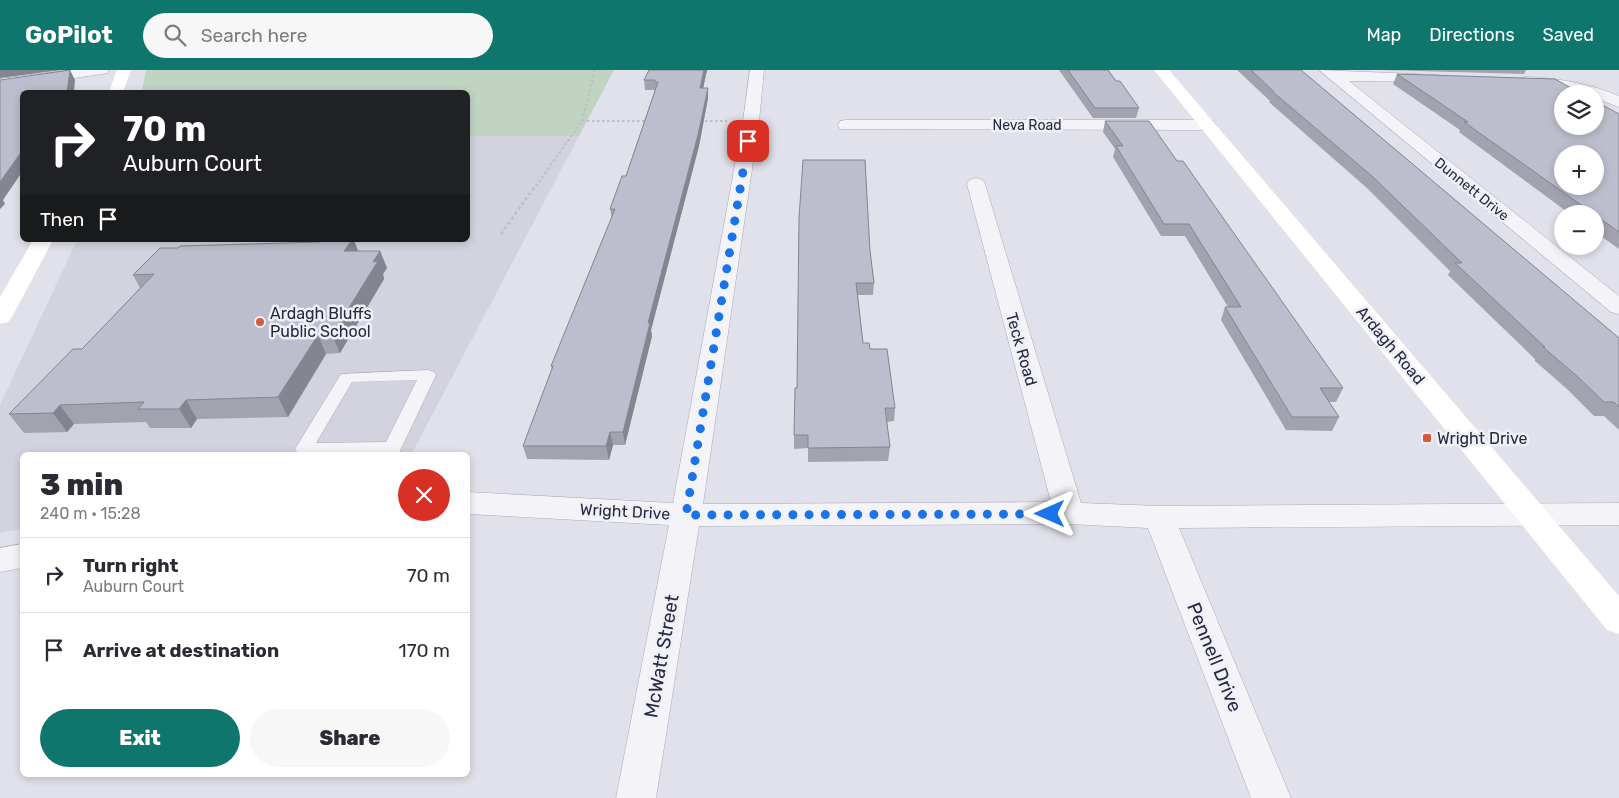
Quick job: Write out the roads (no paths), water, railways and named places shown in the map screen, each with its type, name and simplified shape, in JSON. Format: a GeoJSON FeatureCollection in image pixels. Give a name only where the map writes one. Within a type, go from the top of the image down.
{"type":"FeatureCollection","features":[{"type":"Feature","properties":{"kind":"street"},"geometry":{"type":"LineString","coordinates":[[0,84],[102,70]]}},
{"type":"Feature","properties":{"kind":"street"},"geometry":{"type":"LineString","coordinates":[[117,90],[124,70]]}},
{"type":"Feature","properties":{"kind":"street","name":"McWatt Street"},"geometry":{"type":"LineString","coordinates":[[636,798],[686,515],[758,70]]}},
{"type":"Feature","properties":{"kind":"street","name":"Ardagh Road"},"geometry":{"type":"LineString","coordinates":[[1161,70],[1619,620]]}},
{"type":"Feature","properties":{"kind":"street"},"geometry":{"type":"LineString","coordinates":[[1329,73],[1450,79]]}},
{"type":"Feature","properties":{"kind":"street","name":"Dunnett Drive"},"geometry":{"type":"LineString","coordinates":[[1329,73],[1619,307]]}},
{"type":"Feature","properties":{"kind":"street"},"geometry":{"type":"LineString","coordinates":[[1508,80],[1557,82],[1597,92],[1619,102]]}},
{"type":"Feature","properties":{"kind":"street","name":"Neva Road"},"geometry":{"type":"LineString","coordinates":[[846,125],[1208,125]]}},
{"type":"Feature","properties":{"kind":"street","name":"Teck Road"},"geometry":{"type":"LineString","coordinates":[[976,184],[1069,513]]}},
{"type":"Feature","properties":{"kind":"street"},"geometry":{"type":"LineString","coordinates":[[0,317],[42,242]]}},
{"type":"Feature","properties":{"kind":"street","name":"Wright Drive"},"geometry":{"type":"LineString","coordinates":[[470,503],[686,515],[1069,513],[1159,517],[1619,514]]}},
{"type":"Feature","properties":{"kind":"street","name":"Pennell Drive"},"geometry":{"type":"LineString","coordinates":[[1159,517],[1271,798]]}},
{"type":"Feature","properties":{"kind":"street"},"geometry":{"type":"LineString","coordinates":[[0,560],[20,556]]}},
{"type":"Feature","properties":{"kind":"lane"},"geometry":{"type":"LineString","coordinates":[[428,375],[390,452],[304,449],[348,377],[428,375]]}},
{"type":"Feature","properties":{"kind":"place","name":"Ardagh Bluffs Public School"},"geometry":{"type":"Point","coordinates":[260,322]}},
{"type":"Feature","properties":{"kind":"place","name":"Wright Drive"},"geometry":{"type":"Point","coordinates":[1427,438]}}]}
